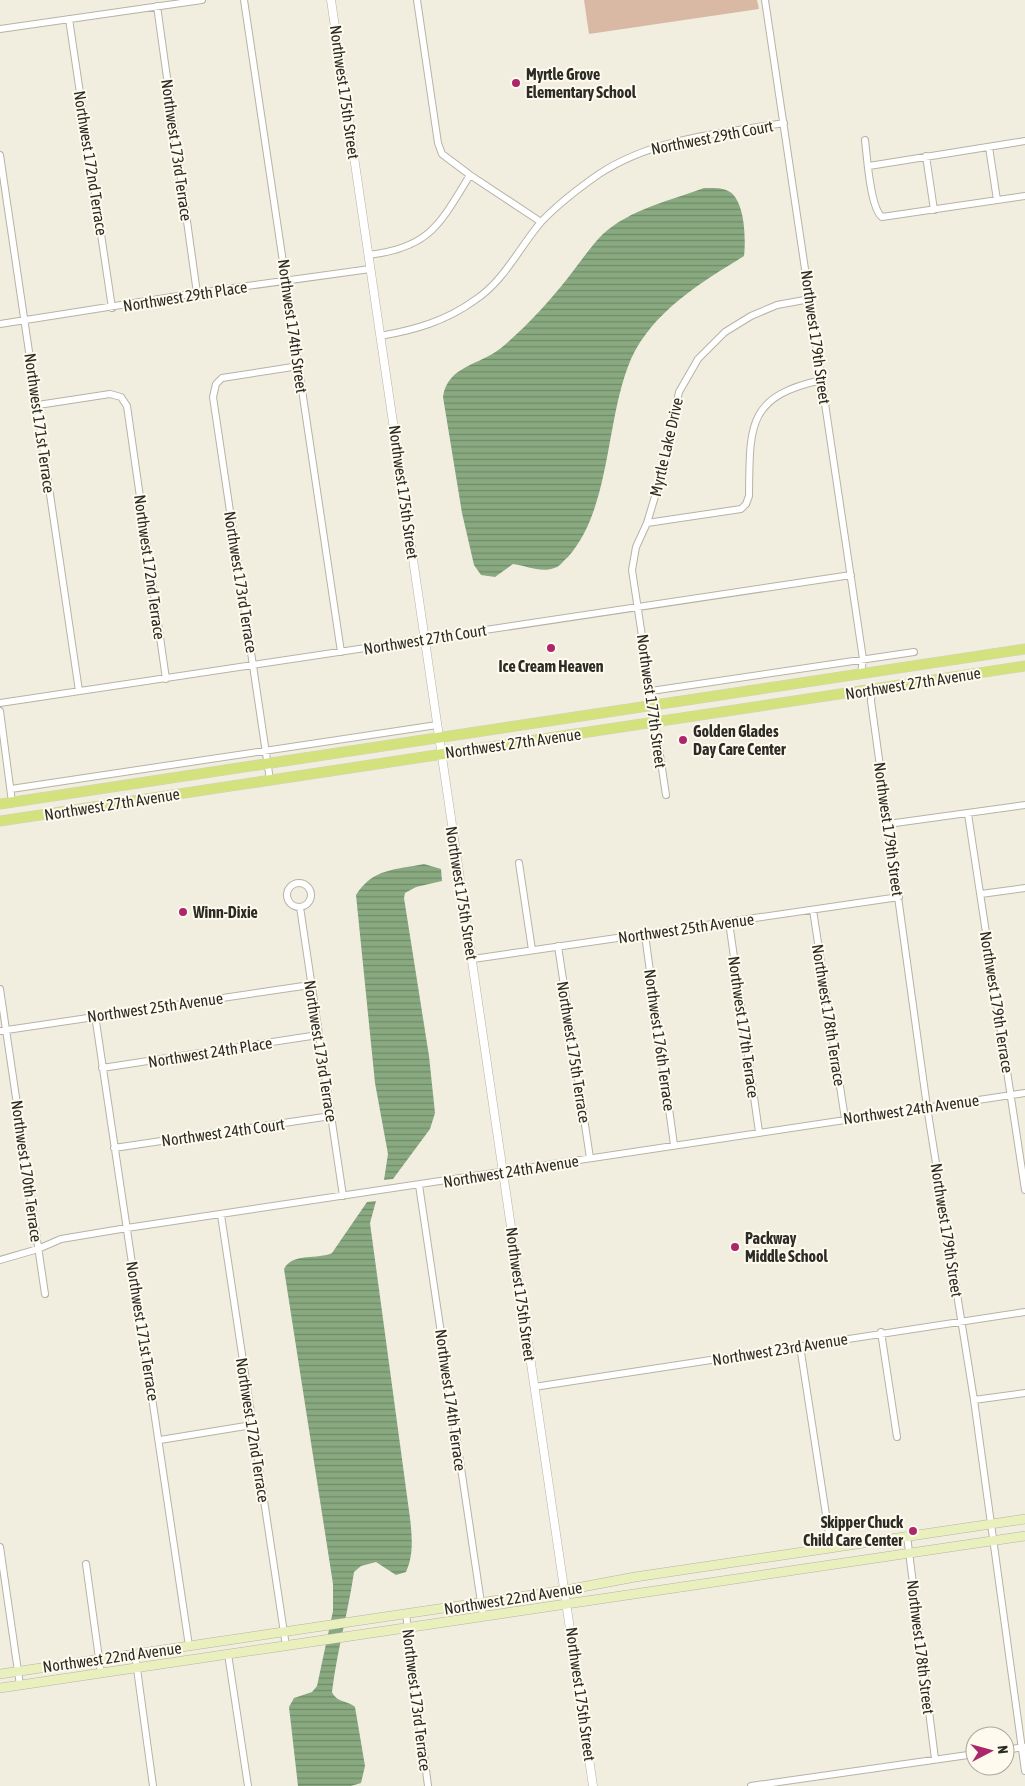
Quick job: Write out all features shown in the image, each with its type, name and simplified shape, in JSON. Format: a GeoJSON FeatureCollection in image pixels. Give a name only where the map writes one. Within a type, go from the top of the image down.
{"type":"FeatureCollection","features":[{"type":"Feature","properties":{"kind":"main road","name":"Northwest 27th Avenue"},"geometry":{"type":"LineString","coordinates":[[4,804],[1025,649]]}},
{"type":"Feature","properties":{"kind":"main road","name":"Northwest 27th Avenue"},"geometry":{"type":"LineString","coordinates":[[0,820],[1025,666]]}},
{"type":"Feature","properties":{"kind":"main road"},"geometry":{"type":"LineString","coordinates":[[872,689],[875,680],[894,669]]}},
{"type":"Feature","properties":{"kind":"main road"},"geometry":{"type":"LineString","coordinates":[[841,694],[859,683],[861,674]]}},
{"type":"Feature","properties":{"kind":"main road"},"geometry":{"type":"LineString","coordinates":[[122,786],[124,802]]}},
{"type":"Feature","properties":{"kind":"main road","name":"Northwest 22nd Avenue"},"geometry":{"type":"LineString","coordinates":[[0,1674],[566,1590],[635,1577],[1025,1519]]}},
{"type":"Feature","properties":{"kind":"main road","name":"Northwest 22nd Avenue"},"geometry":{"type":"LineString","coordinates":[[0,1688],[1025,1536]]}},
{"type":"Feature","properties":{"kind":"street"},"geometry":{"type":"LineString","coordinates":[[0,29],[202,0]]}},
{"type":"Feature","properties":{"kind":"street","name":"Northwest 174th Street"},"geometry":{"type":"LineString","coordinates":[[244,0],[341,652]]}},
{"type":"Feature","properties":{"kind":"street","name":"Northwest 175th Street"},"geometry":{"type":"LineString","coordinates":[[331,0],[438,738],[473,960],[534,1387],[594,1786]]}},
{"type":"Feature","properties":{"kind":"street"},"geometry":{"type":"LineString","coordinates":[[417,0],[438,143],[442,154],[541,222]]}},
{"type":"Feature","properties":{"kind":"street","name":"Northwest 179th Street"},"geometry":{"type":"LineString","coordinates":[[766,0],[864,659],[861,674]]}},
{"type":"Feature","properties":{"kind":"street","name":"Northwest 173rd Terrace"},"geometry":{"type":"LineString","coordinates":[[157,6],[197,293]]}},
{"type":"Feature","properties":{"kind":"street","name":"Northwest 172nd Terrace"},"geometry":{"type":"LineString","coordinates":[[69,19],[112,308]]}},
{"type":"Feature","properties":{"kind":"street","name":"Northwest 29th Court"},"geometry":{"type":"LineString","coordinates":[[380,336],[431,325],[476,300],[500,278],[541,222],[571,194],[601,173],[643,150],[684,139],[784,123]]}},
{"type":"Feature","properties":{"kind":"street"},"geometry":{"type":"LineString","coordinates":[[865,140],[874,203],[878,214],[882,217],[1025,196]]}},
{"type":"Feature","properties":{"kind":"street"},"geometry":{"type":"LineString","coordinates":[[869,166],[1025,141]]}},
{"type":"Feature","properties":{"kind":"street"},"geometry":{"type":"LineString","coordinates":[[989,147],[996,200]]}},
{"type":"Feature","properties":{"kind":"street","name":"Northwest 171st Terrace"},"geometry":{"type":"LineString","coordinates":[[0,155],[79,691]]}},
{"type":"Feature","properties":{"kind":"street"},"geometry":{"type":"LineString","coordinates":[[926,156],[934,210]]}},
{"type":"Feature","properties":{"kind":"street"},"geometry":{"type":"LineString","coordinates":[[368,255],[405,247],[426,237],[447,212],[470,175]]}},
{"type":"Feature","properties":{"kind":"street","name":"Northwest 29th Place"},"geometry":{"type":"LineString","coordinates":[[0,324],[112,308],[197,293],[370,269]]}},
{"type":"Feature","properties":{"kind":"street","name":"Myrtle Lake Drive"},"geometry":{"type":"LineString","coordinates":[[638,607],[632,570],[633,559],[647,523],[663,470],[679,392],[698,359],[725,332],[751,316],[777,305],[810,299]]}},
{"type":"Feature","properties":{"kind":"street","name":"Northwest 173rd Terrace"},"geometry":{"type":"LineString","coordinates":[[270,780],[213,397],[216,384],[222,378],[231,375],[299,366]]}},
{"type":"Feature","properties":{"kind":"street"},"geometry":{"type":"LineString","coordinates":[[647,523],[741,509],[746,504],[749,496],[753,432],[765,404],[794,386],[822,380]]}},
{"type":"Feature","properties":{"kind":"street","name":"Northwest 172nd Terrace"},"geometry":{"type":"LineString","coordinates":[[38,405],[110,394],[121,398],[127,406],[166,678]]}},
{"type":"Feature","properties":{"kind":"street","name":"Northwest 27th Court"},"geometry":{"type":"LineString","coordinates":[[0,703],[851,575]]}},
{"type":"Feature","properties":{"kind":"street","name":"Northwest 177th Street"},"geometry":{"type":"LineString","coordinates":[[638,607],[666,795]]}},
{"type":"Feature","properties":{"kind":"street"},"geometry":{"type":"LineString","coordinates":[[651,692],[914,652]]}},
{"type":"Feature","properties":{"kind":"street","name":"Northwest 179th Street"},"geometry":{"type":"LineString","coordinates":[[872,689],[871,702],[927,1107],[974,1400],[1025,1771]]}},
{"type":"Feature","properties":{"kind":"street"},"geometry":{"type":"LineString","coordinates":[[0,711],[11,789],[4,804]]}},
{"type":"Feature","properties":{"kind":"street"},"geometry":{"type":"LineString","coordinates":[[11,789],[437,725]]}},
{"type":"Feature","properties":{"kind":"street"},"geometry":{"type":"LineString","coordinates":[[888,824],[1025,805]]}},
{"type":"Feature","properties":{"kind":"street","name":"Northwest 179th Terrace"},"geometry":{"type":"LineString","coordinates":[[968,814],[1025,1190]]}},
{"type":"Feature","properties":{"kind":"street"},"geometry":{"type":"LineString","coordinates":[[519,863],[532,950]]}},
{"type":"Feature","properties":{"kind":"street"},"geometry":{"type":"LineString","coordinates":[[981,894],[1025,888]]}},
{"type":"Feature","properties":{"kind":"street","name":"Northwest 25th Avenue"},"geometry":{"type":"LineString","coordinates":[[473,960],[899,897]]}},
{"type":"Feature","properties":{"kind":"street","name":"Northwest 173rd Terrace"},"geometry":{"type":"LineString","coordinates":[[300,907],[310,985],[343,1196]]}},
{"type":"Feature","properties":{"kind":"street","name":"Northwest 178th Terrace"},"geometry":{"type":"LineString","coordinates":[[813,910],[845,1119]]}},
{"type":"Feature","properties":{"kind":"street","name":"Northwest 177th Terrace"},"geometry":{"type":"LineString","coordinates":[[729,922],[759,1132]]}},
{"type":"Feature","properties":{"kind":"street","name":"Northwest 176th Terrace"},"geometry":{"type":"LineString","coordinates":[[645,935],[674,1145]]}},
{"type":"Feature","properties":{"kind":"street","name":"Northwest 175th Terrace"},"geometry":{"type":"LineString","coordinates":[[558,946],[590,1158]]}},
{"type":"Feature","properties":{"kind":"street","name":"Northwest 25th Avenue"},"geometry":{"type":"LineString","coordinates":[[3,1030],[310,985]]}},
{"type":"Feature","properties":{"kind":"street","name":"Northwest 170th Terrace"},"geometry":{"type":"LineString","coordinates":[[0,989],[3,1030],[46,1294]]}},
{"type":"Feature","properties":{"kind":"street","name":"Northwest 171st Terrace"},"geometry":{"type":"LineString","coordinates":[[95,1016],[160,1440],[189,1646]]}},
{"type":"Feature","properties":{"kind":"street","name":"Northwest 24th Place"},"geometry":{"type":"LineString","coordinates":[[102,1068],[318,1035]]}},
{"type":"Feature","properties":{"kind":"street","name":"Northwest 24th Avenue"},"geometry":{"type":"LineString","coordinates":[[0,1260],[38,1249],[61,1239],[127,1228],[1025,1093]]}},
{"type":"Feature","properties":{"kind":"street","name":"Northwest 24th Court"},"geometry":{"type":"LineString","coordinates":[[114,1148],[331,1116]]}},
{"type":"Feature","properties":{"kind":"street","name":"Northwest 174th Terrace"},"geometry":{"type":"LineString","coordinates":[[419,1185],[483,1616]]}},
{"type":"Feature","properties":{"kind":"street","name":"Northwest 172nd Terrace"},"geometry":{"type":"LineString","coordinates":[[221,1215],[286,1646]]}},
{"type":"Feature","properties":{"kind":"street","name":"Northwest 23rd Avenue"},"geometry":{"type":"LineString","coordinates":[[534,1387],[881,1332],[1025,1312]]}},
{"type":"Feature","properties":{"kind":"street"},"geometry":{"type":"LineString","coordinates":[[881,1332],[897,1437]]}},
{"type":"Feature","properties":{"kind":"street"},"geometry":{"type":"LineString","coordinates":[[800,1346],[831,1547]]}},
{"type":"Feature","properties":{"kind":"street"},"geometry":{"type":"LineString","coordinates":[[974,1400],[1025,1393]]}},
{"type":"Feature","properties":{"kind":"street"},"geometry":{"type":"LineString","coordinates":[[160,1440],[252,1425]]}},
{"type":"Feature","properties":{"kind":"street","name":"Northwest 178th Street"},"geometry":{"type":"LineString","coordinates":[[907,1536],[935,1759]]}},
{"type":"Feature","properties":{"kind":"street"},"geometry":{"type":"LineString","coordinates":[[0,1547],[20,1685]]}},
{"type":"Feature","properties":{"kind":"street"},"geometry":{"type":"LineString","coordinates":[[86,1564],[101,1673]]}},
{"type":"Feature","properties":{"kind":"street","name":"Northwest 173rd Terrace"},"geometry":{"type":"LineString","coordinates":[[406,1614],[428,1786]]}},
{"type":"Feature","properties":{"kind":"street"},"geometry":{"type":"LineString","coordinates":[[135,1654],[153,1786]]}},
{"type":"Feature","properties":{"kind":"street"},"geometry":{"type":"LineString","coordinates":[[228,1654],[248,1786]]}},
{"type":"Feature","properties":{"kind":"street"},"geometry":{"type":"LineString","coordinates":[[751,1786],[965,1755]]}},
{"type":"Feature","properties":{"kind":"shaded area"},"geometry":{"type":"Polygon","coordinates":[[[584,0],[757,0],[759,9],[589,34],[584,0]]]}},
{"type":"Feature","properties":{"kind":"shaded area"},"geometry":{"type":"Polygon","coordinates":[[[704,188],[724,189],[735,197],[742,212],[745,240],[744,256],[680,299],[665,312],[640,342],[631,359],[616,408],[606,462],[593,513],[582,537],[568,557],[558,566],[551,569],[540,570],[513,564],[495,577],[481,575],[474,565],[462,513],[443,397],[446,387],[458,372],[493,354],[519,332],[552,298],[598,239],[613,226],[638,212],[704,188]]]}},
{"type":"Feature","properties":{"kind":"shaded area"},"geometry":{"type":"Polygon","coordinates":[[[424,864],[441,869],[442,881],[416,887],[405,893],[404,898],[429,1056],[435,1113],[430,1129],[393,1179],[384,1180],[388,1154],[375,1083],[356,895],[363,886],[377,875],[394,869],[424,864]]]}},
{"type":"Feature","properties":{"kind":"shaded area"},"geometry":{"type":"Polygon","coordinates":[[[376,1201],[370,1223],[410,1518],[411,1552],[406,1572],[396,1575],[376,1562],[361,1566],[354,1572],[332,1692],[339,1700],[355,1707],[365,1766],[361,1783],[351,1786],[298,1786],[289,1707],[294,1698],[312,1692],[317,1686],[333,1611],[333,1584],[284,1269],[293,1260],[299,1258],[332,1253],[367,1202],[376,1201]]]}},
{"type":"Feature","properties":{"kind":"place","name":"Myrtle Grove Elementary School"},"geometry":{"type":"Point","coordinates":[516,83]}},
{"type":"Feature","properties":{"kind":"place","name":"Ice Cream Heaven"},"geometry":{"type":"Point","coordinates":[551,648]}},
{"type":"Feature","properties":{"kind":"place","name":"Golden Glades Day Care Center"},"geometry":{"type":"Point","coordinates":[683,740]}},
{"type":"Feature","properties":{"kind":"place","name":"Winn-Dixie"},"geometry":{"type":"Point","coordinates":[183,912]}},
{"type":"Feature","properties":{"kind":"place","name":"Packway Middle School"},"geometry":{"type":"Point","coordinates":[735,1247]}},
{"type":"Feature","properties":{"kind":"place","name":"Skipper Chuck Child Care Center"},"geometry":{"type":"Point","coordinates":[913,1531]}}]}
